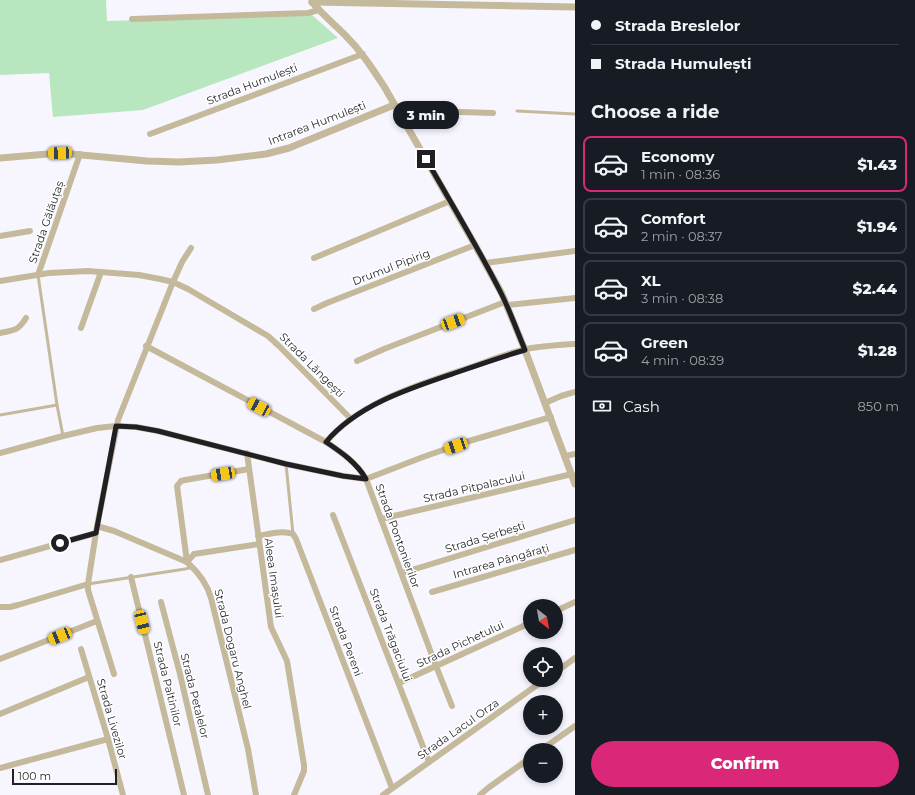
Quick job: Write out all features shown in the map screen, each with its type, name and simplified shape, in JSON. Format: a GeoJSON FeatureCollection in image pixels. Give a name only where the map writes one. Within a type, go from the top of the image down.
{"type":"FeatureCollection","features":[{"type":"Feature","properties":{"kind":"street"},"geometry":{"type":"LineString","coordinates":[[311,1],[575,7]]}},
{"type":"Feature","properties":{"kind":"street"},"geometry":{"type":"LineString","coordinates":[[311,1],[363,54],[372,67],[475,244],[506,304],[551,417],[575,484]]}},
{"type":"Feature","properties":{"kind":"street"},"geometry":{"type":"LineString","coordinates":[[132,19],[308,13],[319,10]]}},
{"type":"Feature","properties":{"kind":"street","name":"Strada Humulești"},"geometry":{"type":"LineString","coordinates":[[150,134],[363,54]]}},
{"type":"Feature","properties":{"kind":"street"},"geometry":{"type":"LineString","coordinates":[[395,108],[493,113]]}},
{"type":"Feature","properties":{"kind":"street","name":"Intrarea Humulești"},"geometry":{"type":"LineString","coordinates":[[0,158],[60,153],[174,162],[217,160],[266,154],[289,148],[395,108]]}},
{"type":"Feature","properties":{"kind":"street","name":"Strada Gălăuțaș"},"geometry":{"type":"LineString","coordinates":[[38,275],[80,154]]}},
{"type":"Feature","properties":{"kind":"street"},"geometry":{"type":"LineString","coordinates":[[314,258],[450,201]]}},
{"type":"Feature","properties":{"kind":"street"},"geometry":{"type":"LineString","coordinates":[[0,236],[30,231]]}},
{"type":"Feature","properties":{"kind":"street","name":"Drumul Pipirig"},"geometry":{"type":"LineString","coordinates":[[314,309],[475,244]]}},
{"type":"Feature","properties":{"kind":"street"},"geometry":{"type":"LineString","coordinates":[[114,674],[88,590],[97,526],[116,426],[146,346],[182,262],[191,248]]}},
{"type":"Feature","properties":{"kind":"street"},"geometry":{"type":"LineString","coordinates":[[485,263],[575,251]]}},
{"type":"Feature","properties":{"kind":"street","name":"Strada Lăngești"},"geometry":{"type":"LineString","coordinates":[[0,281],[77,271],[139,275],[173,282],[188,289],[268,336],[351,419]]}},
{"type":"Feature","properties":{"kind":"street"},"geometry":{"type":"LineString","coordinates":[[81,328],[101,272]]}},
{"type":"Feature","properties":{"kind":"street"},"geometry":{"type":"LineString","coordinates":[[357,361],[384,348],[506,304],[575,298]]}},
{"type":"Feature","properties":{"kind":"street"},"geometry":{"type":"LineString","coordinates":[[0,333],[15,330],[20,327],[26,318]]}},
{"type":"Feature","properties":{"kind":"street"},"geometry":{"type":"LineString","coordinates":[[326,442],[351,419],[374,406],[419,385],[525,350],[575,344]]}},
{"type":"Feature","properties":{"kind":"street","name":"Strada Pontonierilor"},"geometry":{"type":"LineString","coordinates":[[146,346],[326,442],[344,455],[360,470],[366,479],[452,706]]}},
{"type":"Feature","properties":{"kind":"street"},"geometry":{"type":"LineString","coordinates":[[545,403],[575,392]]}},
{"type":"Feature","properties":{"kind":"street"},"geometry":{"type":"LineString","coordinates":[[0,453],[97,428],[116,426],[136,427],[158,431],[286,464],[343,476],[366,479],[456,446],[551,417]]}},
{"type":"Feature","properties":{"kind":"street","name":"Aleea Imașului"},"geometry":{"type":"LineString","coordinates":[[247,453],[271,628],[287,661],[304,765],[304,771],[294,795]]}},
{"type":"Feature","properties":{"kind":"street"},"geometry":{"type":"LineString","coordinates":[[565,456],[575,454]]}},
{"type":"Feature","properties":{"kind":"street"},"geometry":{"type":"LineString","coordinates":[[186,562],[177,486],[181,481],[185,480],[249,469]]}},
{"type":"Feature","properties":{"kind":"street","name":"Strada Pitpalacului"},"geometry":{"type":"LineString","coordinates":[[381,519],[572,474]]}},
{"type":"Feature","properties":{"kind":"street","name":"Strada Trăgaciului"},"geometry":{"type":"LineString","coordinates":[[333,514],[429,762]]}},
{"type":"Feature","properties":{"kind":"street","name":"Strada Șerbești"},"geometry":{"type":"LineString","coordinates":[[402,574],[575,520]]}},
{"type":"Feature","properties":{"kind":"street","name":"Strada Dogaru Anghel"},"geometry":{"type":"LineString","coordinates":[[97,526],[114,531],[186,562],[193,567],[204,582],[211,598],[248,749],[256,795]]}},
{"type":"Feature","properties":{"kind":"street"},"geometry":{"type":"LineString","coordinates":[[258,536],[277,532],[287,532],[292,534]]}},
{"type":"Feature","properties":{"kind":"street"},"geometry":{"type":"LineString","coordinates":[[0,560],[96,533]]}},
{"type":"Feature","properties":{"kind":"street","name":"Strada Pereni"},"geometry":{"type":"LineString","coordinates":[[292,534],[296,539],[387,793]]}},
{"type":"Feature","properties":{"kind":"street"},"geometry":{"type":"LineString","coordinates":[[186,562],[194,554],[259,544]]}},
{"type":"Feature","properties":{"kind":"street","name":"Intrarea Pângărați"},"geometry":{"type":"LineString","coordinates":[[432,592],[575,550]]}},
{"type":"Feature","properties":{"kind":"street","name":"Strada Paltinilor"},"geometry":{"type":"LineString","coordinates":[[131,577],[184,795]]}},
{"type":"Feature","properties":{"kind":"street"},"geometry":{"type":"LineString","coordinates":[[0,607],[18,605],[88,584]]}},
{"type":"Feature","properties":{"kind":"street","name":"Strada Petalelor"},"geometry":{"type":"LineString","coordinates":[[161,602],[180,674],[208,795]]}},
{"type":"Feature","properties":{"kind":"street"},"geometry":{"type":"LineString","coordinates":[[563,608],[575,602]]}},
{"type":"Feature","properties":{"kind":"street"},"geometry":{"type":"LineString","coordinates":[[0,659],[98,621]]}},
{"type":"Feature","properties":{"kind":"street","name":"Strada Pichetului"},"geometry":{"type":"LineString","coordinates":[[399,683],[523,626]]}},
{"type":"Feature","properties":{"kind":"street","name":"Strada Livezilor"},"geometry":{"type":"LineString","coordinates":[[80,649],[108,739],[122,795]]}},
{"type":"Feature","properties":{"kind":"street"},"geometry":{"type":"LineString","coordinates":[[563,667],[575,658]]}},
{"type":"Feature","properties":{"kind":"street"},"geometry":{"type":"LineString","coordinates":[[0,714],[89,677]]}},
{"type":"Feature","properties":{"kind":"street","name":"Strada Lacul Orza"},"geometry":{"type":"LineString","coordinates":[[387,793],[534,687]]}},
{"type":"Feature","properties":{"kind":"street"},"geometry":{"type":"LineString","coordinates":[[551,743],[575,726]]}},
{"type":"Feature","properties":{"kind":"street"},"geometry":{"type":"LineString","coordinates":[[0,768],[108,739]]}},
{"type":"Feature","properties":{"kind":"street"},"geometry":{"type":"LineString","coordinates":[[480,795],[523,763]]}},
{"type":"Feature","properties":{"kind":"lane"},"geometry":{"type":"LineString","coordinates":[[517,111],[575,114]]}},
{"type":"Feature","properties":{"kind":"lane"},"geometry":{"type":"LineString","coordinates":[[38,275],[63,436]]}},
{"type":"Feature","properties":{"kind":"lane"},"geometry":{"type":"LineString","coordinates":[[0,415],[57,405]]}},
{"type":"Feature","properties":{"kind":"lane"},"geometry":{"type":"LineString","coordinates":[[286,464],[292,534]]}},
{"type":"Feature","properties":{"kind":"lane"},"geometry":{"type":"LineString","coordinates":[[88,584],[193,567]]}},
{"type":"Feature","properties":{"kind":"green space"},"geometry":{"type":"Polygon","coordinates":[[[0,0],[106,0],[107,21],[312,15],[338,38],[143,110],[53,117],[49,73],[0,75],[0,0]]]}},
{"type":"Feature","properties":{"kind":"route"},"geometry":{"type":"LineString","coordinates":[[60,543],[96,533],[116,426],[136,427],[158,431],[286,464],[343,476],[366,479],[352,462],[326,442],[346,423],[374,406],[419,385],[525,350],[507,305],[475,244],[426,159]]}}]}
